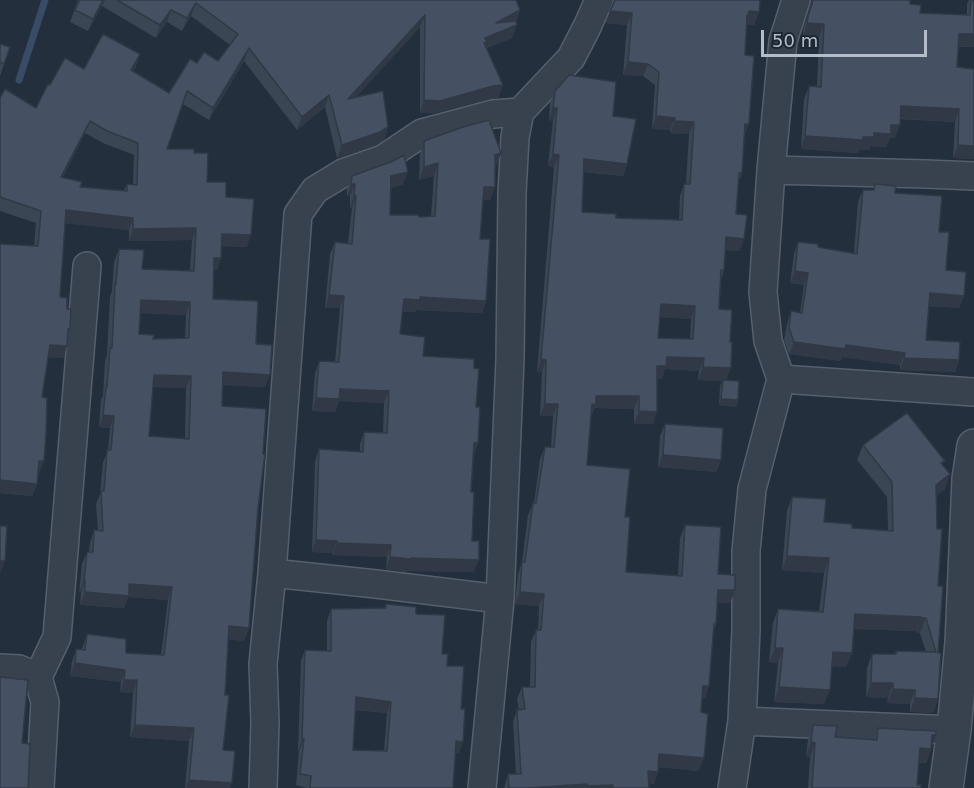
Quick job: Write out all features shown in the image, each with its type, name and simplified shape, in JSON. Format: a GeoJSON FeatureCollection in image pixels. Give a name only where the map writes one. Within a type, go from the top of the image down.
{"type":"FeatureCollection","features":[{"type":"Feature","properties":{"kind":"street"},"geometry":{"type":"LineString","coordinates":[[482,788],[500,599],[510,359],[512,193],[516,137],[520,112],[571,58],[599,0]]}},
{"type":"Feature","properties":{"kind":"street"},"geometry":{"type":"LineString","coordinates":[[732,788],[742,721],[746,630],[746,551],[752,489],[781,379],[768,341],[763,292],[783,41],[796,0]]}},
{"type":"Feature","properties":{"kind":"street"},"geometry":{"type":"LineString","coordinates":[[263,788],[265,723],[263,664],[272,573],[298,214],[315,190],[342,173],[383,159],[422,133],[493,114],[520,112]]}},
{"type":"Feature","properties":{"kind":"street"},"geometry":{"type":"LineString","coordinates":[[771,171],[974,176]]}},
{"type":"Feature","properties":{"kind":"street"},"geometry":{"type":"LineString","coordinates":[[40,788],[45,702],[38,677],[57,637],[87,267]]}},
{"type":"Feature","properties":{"kind":"street"},"geometry":{"type":"LineString","coordinates":[[781,379],[974,392]]}},
{"type":"Feature","properties":{"kind":"street"},"geometry":{"type":"LineString","coordinates":[[946,788],[962,643],[969,479],[974,446]]}},
{"type":"Feature","properties":{"kind":"street"},"geometry":{"type":"LineString","coordinates":[[272,573],[500,599]]}},
{"type":"Feature","properties":{"kind":"street"},"geometry":{"type":"LineString","coordinates":[[0,668],[19,669],[38,677]]}},
{"type":"Feature","properties":{"kind":"street"},"geometry":{"type":"LineString","coordinates":[[742,721],[954,730]]}},
{"type":"Feature","properties":{"kind":"building"},"geometry":{"type":"Polygon","coordinates":[[[80,0],[103,0],[93,19],[75,10],[80,0]]]}},
{"type":"Feature","properties":{"kind":"building"},"geometry":{"type":"Polygon","coordinates":[[[117,0],[516,0],[520,10],[496,23],[516,21],[517,25],[485,38],[487,42],[484,43],[503,85],[440,101],[424,100],[425,15],[348,99],[383,91],[388,127],[342,145],[329,95],[302,117],[249,48],[213,108],[187,91],[167,149],[194,149],[194,153],[208,153],[207,182],[226,182],[226,197],[254,199],[251,235],[222,234],[221,258],[214,258],[213,299],[258,301],[256,344],[272,345],[270,375],[223,372],[222,406],[266,409],[263,454],[265,454],[258,508],[249,628],[229,626],[225,695],[229,695],[223,750],[235,751],[232,783],[189,780],[194,728],[135,725],[137,680],[124,680],[125,670],[75,663],[76,649],[85,650],[87,634],[126,639],[126,653],[164,655],[172,587],[129,584],[129,596],[85,592],[84,581],[87,552],[93,552],[94,530],[103,531],[101,491],[104,491],[107,450],[111,450],[114,416],[103,415],[110,348],[112,348],[119,249],[144,250],[142,269],[194,271],[196,228],[133,229],[133,218],[66,210],[60,297],[67,298],[67,309],[71,309],[70,329],[68,329],[67,346],[50,345],[42,397],[47,398],[44,461],[39,461],[37,484],[0,480],[0,244],[38,246],[41,211],[0,197],[0,98],[5,89],[36,108],[65,58],[84,69],[103,34],[140,54],[131,70],[169,93],[190,59],[197,63],[204,52],[218,61],[238,34],[196,3],[187,18],[171,10],[160,25],[117,0]],[[90,121],[61,177],[82,182],[80,187],[127,191],[127,184],[137,185],[138,143],[107,131],[90,121]],[[141,300],[139,334],[154,335],[153,339],[189,338],[190,302],[141,300]],[[154,375],[149,436],[189,439],[191,376],[154,375]]]}},
{"type":"Feature","properties":{"kind":"building"},"geometry":{"type":"Polygon","coordinates":[[[615,0],[760,0],[759,12],[749,11],[747,15],[745,55],[754,56],[749,124],[745,124],[742,173],[739,173],[736,214],[747,215],[744,239],[726,237],[724,270],[721,270],[719,309],[732,310],[731,368],[703,367],[704,358],[667,357],[666,366],[657,366],[657,412],[639,411],[639,396],[596,396],[596,405],[592,404],[587,465],[630,469],[625,517],[630,517],[626,572],[682,576],[685,525],[721,527],[718,574],[735,575],[735,590],[718,590],[709,686],[703,686],[701,712],[708,714],[704,758],[659,754],[658,772],[648,771],[649,788],[613,788],[613,785],[587,786],[587,784],[509,788],[508,774],[521,774],[517,710],[525,709],[522,687],[535,687],[536,630],[541,630],[544,594],[520,592],[522,562],[525,562],[533,503],[536,503],[545,447],[554,447],[558,404],[545,404],[546,360],[541,359],[559,155],[553,154],[557,108],[553,108],[555,91],[569,75],[616,82],[613,116],[636,119],[627,164],[584,159],[582,212],[616,214],[616,218],[682,220],[684,184],[690,184],[694,122],[675,121],[675,118],[656,116],[659,72],[648,64],[628,62],[632,13],[610,11],[615,0]],[[661,304],[658,338],[693,339],[695,306],[661,304]]]}},
{"type":"Feature","properties":{"kind":"building"},"geometry":{"type":"Polygon","coordinates":[[[813,0],[910,0],[910,4],[921,5],[920,13],[970,15],[971,0],[974,0],[974,34],[959,34],[957,67],[974,69],[974,146],[958,145],[959,109],[901,106],[900,125],[891,125],[891,134],[874,133],[874,137],[863,137],[863,140],[805,136],[809,86],[821,87],[824,24],[807,23],[813,0]]]}},
{"type":"Feature","properties":{"kind":"building"},"geometry":{"type":"Polygon","coordinates":[[[0,44],[10,47],[4,64],[0,62],[0,44]]]}},
{"type":"Feature","properties":{"kind":"building"},"geometry":{"type":"Polygon","coordinates":[[[489,120],[501,153],[495,155],[495,187],[484,187],[480,239],[490,239],[486,301],[420,297],[420,300],[404,299],[400,334],[425,337],[423,356],[474,359],[474,368],[479,369],[476,407],[480,407],[478,443],[474,443],[471,492],[474,492],[472,541],[479,541],[479,560],[390,557],[391,545],[316,540],[319,449],[363,452],[364,432],[387,433],[389,391],[340,389],[339,399],[316,398],[319,361],[339,362],[344,296],[329,295],[335,242],[352,244],[356,196],[354,195],[355,184],[351,184],[352,176],[404,155],[408,172],[391,176],[390,215],[435,216],[438,163],[424,167],[424,141],[489,120]]]}},
{"type":"Feature","properties":{"kind":"building"},"geometry":{"type":"Polygon","coordinates":[[[875,184],[896,186],[895,193],[942,196],[939,232],[949,232],[946,270],[966,272],[964,296],[930,293],[926,340],[960,342],[959,360],[904,358],[905,353],[846,345],[845,349],[794,342],[789,328],[791,311],[802,313],[808,273],[795,271],[798,242],[818,244],[818,247],[857,254],[863,190],[874,190],[875,184]]]}},
{"type":"Feature","properties":{"kind":"building"},"geometry":{"type":"Polygon","coordinates":[[[723,380],[739,381],[738,400],[721,399],[723,380]]]}},
{"type":"Feature","properties":{"kind":"building"},"geometry":{"type":"Polygon","coordinates":[[[907,413],[945,461],[941,463],[950,474],[936,485],[937,529],[942,529],[938,586],[943,586],[938,653],[941,653],[938,699],[915,698],[915,690],[893,689],[893,683],[871,683],[872,654],[896,654],[896,651],[936,652],[926,618],[921,617],[855,614],[852,653],[833,652],[830,690],[779,687],[783,648],[775,648],[778,609],[823,612],[829,558],[787,556],[792,497],[826,499],[824,522],[852,524],[852,528],[893,531],[892,482],[863,445],[907,413]]]}},
{"type":"Feature","properties":{"kind":"building"},"geometry":{"type":"Polygon","coordinates":[[[665,424],[723,428],[721,460],[663,455],[665,424]]]}},
{"type":"Feature","properties":{"kind":"building"},"geometry":{"type":"Polygon","coordinates":[[[0,526],[7,526],[5,561],[0,561],[0,526]]]}},
{"type":"Feature","properties":{"kind":"building"},"geometry":{"type":"Polygon","coordinates":[[[386,604],[416,607],[416,614],[445,615],[442,654],[448,654],[447,666],[464,666],[461,709],[465,709],[463,742],[456,741],[453,788],[310,788],[311,776],[300,774],[304,739],[302,739],[305,650],[331,651],[331,609],[386,608],[386,604]],[[356,697],[353,750],[387,751],[391,702],[356,697]]]}},
{"type":"Feature","properties":{"kind":"building"},"geometry":{"type":"Polygon","coordinates":[[[0,677],[28,680],[22,743],[30,744],[28,788],[0,788],[0,677]]]}},
{"type":"Feature","properties":{"kind":"building"},"geometry":{"type":"Polygon","coordinates":[[[813,725],[837,726],[835,737],[877,740],[878,728],[936,731],[936,735],[932,735],[931,749],[920,748],[917,785],[921,785],[921,788],[812,788],[815,743],[811,742],[813,725]]]}},
{"type":"Feature","properties":{"kind":"waterway"},"geometry":{"type":"LineString","coordinates":[[19,80],[45,0]]}}]}
